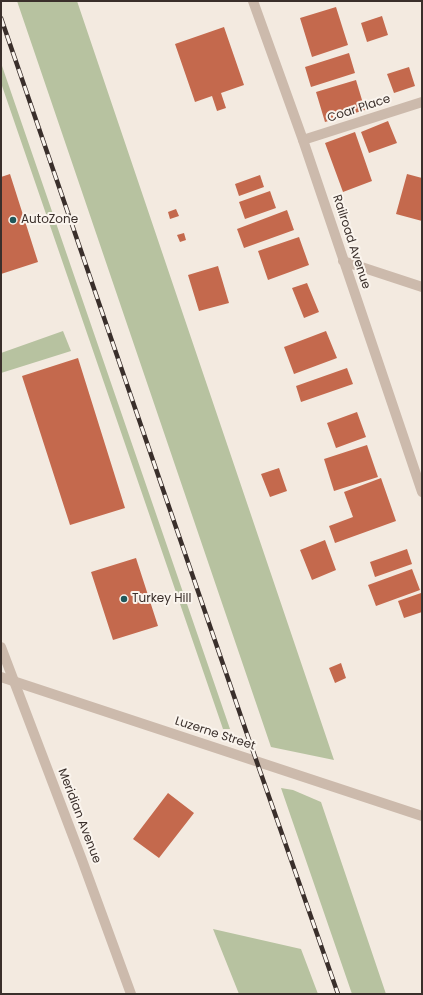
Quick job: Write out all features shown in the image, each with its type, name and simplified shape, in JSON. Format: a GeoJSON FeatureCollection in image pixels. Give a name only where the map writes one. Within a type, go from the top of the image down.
{"type":"FeatureCollection","features":[{"type":"Feature","properties":{"kind":"street","name":"Railroad Avenue"},"geometry":{"type":"LineString","coordinates":[[253,1],[303,140],[422,492]]}},
{"type":"Feature","properties":{"kind":"street","name":"Coar Place"},"geometry":{"type":"LineString","coordinates":[[303,140],[422,102]]}},
{"type":"Feature","properties":{"kind":"street"},"geometry":{"type":"LineString","coordinates":[[343,261],[422,287]]}},
{"type":"Feature","properties":{"kind":"street","name":"Meridian Avenue"},"geometry":{"type":"LineString","coordinates":[[1,647],[82,860],[130,994]]}},
{"type":"Feature","properties":{"kind":"street","name":"Luzerne Street"},"geometry":{"type":"LineString","coordinates":[[1,677],[422,816]]}},
{"type":"Feature","properties":{"kind":"green space"},"geometry":{"type":"Polygon","coordinates":[[[17,1],[77,1],[334,760],[271,747],[17,1]]]}},
{"type":"Feature","properties":{"kind":"green space"},"geometry":{"type":"Polygon","coordinates":[[[1,63],[230,729],[223,729],[1,83],[1,63]]]}},
{"type":"Feature","properties":{"kind":"green space"},"geometry":{"type":"Polygon","coordinates":[[[63,331],[71,351],[1,373],[1,353],[63,331]]]}},
{"type":"Feature","properties":{"kind":"green space"},"geometry":{"type":"Polygon","coordinates":[[[281,788],[293,790],[321,802],[386,994],[352,994],[281,788]]]}},
{"type":"Feature","properties":{"kind":"green space"},"geometry":{"type":"Polygon","coordinates":[[[213,929],[301,949],[318,994],[239,994],[213,929]]]}},
{"type":"Feature","properties":{"kind":"building"},"geometry":{"type":"Polygon","coordinates":[[[336,7],[348,45],[312,57],[300,18],[336,7]]]}},
{"type":"Feature","properties":{"kind":"building"},"geometry":{"type":"Polygon","coordinates":[[[382,16],[388,35],[367,42],[361,23],[382,16]]]}},
{"type":"Feature","properties":{"kind":"building"},"geometry":{"type":"Polygon","coordinates":[[[224,27],[244,85],[221,93],[226,108],[217,111],[212,96],[195,102],[175,44],[224,27]]]}},
{"type":"Feature","properties":{"kind":"building"},"geometry":{"type":"Polygon","coordinates":[[[349,53],[355,73],[311,87],[305,67],[349,53]]]}},
{"type":"Feature","properties":{"kind":"building"},"geometry":{"type":"Polygon","coordinates":[[[409,67],[415,86],[394,93],[387,74],[409,67]]]}},
{"type":"Feature","properties":{"kind":"building"},"geometry":{"type":"Polygon","coordinates":[[[356,80],[365,110],[325,122],[316,92],[356,80]]]}},
{"type":"Feature","properties":{"kind":"building"},"geometry":{"type":"Polygon","coordinates":[[[388,121],[397,143],[369,153],[361,132],[388,121]]]}},
{"type":"Feature","properties":{"kind":"building"},"geometry":{"type":"Polygon","coordinates":[[[355,132],[372,181],[343,192],[325,143],[355,132]]]}},
{"type":"Feature","properties":{"kind":"building","name":"AutoZone"},"geometry":{"type":"Polygon","coordinates":[[[10,174],[38,262],[1,274],[1,177],[10,174]]]}},
{"type":"Feature","properties":{"kind":"building"},"geometry":{"type":"Polygon","coordinates":[[[407,174],[422,178],[422,221],[396,214],[407,174]]]}},
{"type":"Feature","properties":{"kind":"building"},"geometry":{"type":"Polygon","coordinates":[[[260,175],[264,187],[239,196],[235,184],[260,175]]]}},
{"type":"Feature","properties":{"kind":"building"},"geometry":{"type":"Polygon","coordinates":[[[270,191],[276,208],[245,219],[239,202],[270,191]]]}},
{"type":"Feature","properties":{"kind":"building"},"geometry":{"type":"Polygon","coordinates":[[[176,209],[179,216],[170,219],[168,212],[176,209]]]}},
{"type":"Feature","properties":{"kind":"building"},"geometry":{"type":"Polygon","coordinates":[[[287,210],[294,230],[244,248],[237,229],[287,210]]]}},
{"type":"Feature","properties":{"kind":"building"},"geometry":{"type":"Polygon","coordinates":[[[184,233],[186,240],[180,242],[177,235],[184,233]]]}},
{"type":"Feature","properties":{"kind":"building"},"geometry":{"type":"Polygon","coordinates":[[[299,237],[309,265],[268,280],[258,251],[299,237]]]}},
{"type":"Feature","properties":{"kind":"building"},"geometry":{"type":"Polygon","coordinates":[[[218,266],[229,303],[199,311],[188,275],[218,266]]]}},
{"type":"Feature","properties":{"kind":"building"},"geometry":{"type":"Polygon","coordinates":[[[307,283],[319,312],[304,318],[292,288],[307,283]]]}},
{"type":"Feature","properties":{"kind":"building"},"geometry":{"type":"Polygon","coordinates":[[[326,331],[337,358],[294,374],[284,347],[326,331]]]}},
{"type":"Feature","properties":{"kind":"building"},"geometry":{"type":"Polygon","coordinates":[[[78,358],[125,508],[70,525],[22,376],[78,358]]]}},
{"type":"Feature","properties":{"kind":"building"},"geometry":{"type":"Polygon","coordinates":[[[347,368],[353,384],[301,402],[296,386],[347,368]]]}},
{"type":"Feature","properties":{"kind":"building"},"geometry":{"type":"Polygon","coordinates":[[[357,412],[366,437],[336,448],[327,423],[357,412]]]}},
{"type":"Feature","properties":{"kind":"building"},"geometry":{"type":"Polygon","coordinates":[[[367,445],[378,477],[334,491],[324,459],[367,445]]]}},
{"type":"Feature","properties":{"kind":"building"},"geometry":{"type":"Polygon","coordinates":[[[279,468],[287,491],[270,497],[261,474],[279,468]]]}},
{"type":"Feature","properties":{"kind":"building"},"geometry":{"type":"Polygon","coordinates":[[[381,478],[396,521],[335,543],[329,526],[353,517],[344,492],[381,478]]]}},
{"type":"Feature","properties":{"kind":"building"},"geometry":{"type":"Polygon","coordinates":[[[325,540],[336,570],[312,580],[300,550],[325,540]]]}},
{"type":"Feature","properties":{"kind":"building"},"geometry":{"type":"Polygon","coordinates":[[[407,549],[412,564],[375,577],[370,562],[407,549]]]}},
{"type":"Feature","properties":{"kind":"building","name":"Turkey Hill"},"geometry":{"type":"Polygon","coordinates":[[[136,558],[158,626],[113,640],[91,572],[136,558]]]}},
{"type":"Feature","properties":{"kind":"building"},"geometry":{"type":"Polygon","coordinates":[[[412,569],[420,590],[376,606],[368,585],[412,569]]]}},
{"type":"Feature","properties":{"kind":"building"},"geometry":{"type":"Polygon","coordinates":[[[421,593],[422,612],[404,618],[398,601],[421,593]]]}},
{"type":"Feature","properties":{"kind":"building"},"geometry":{"type":"Polygon","coordinates":[[[341,663],[346,678],[335,683],[329,668],[341,663]]]}},
{"type":"Feature","properties":{"kind":"building"},"geometry":{"type":"Polygon","coordinates":[[[168,793],[194,813],[159,858],[133,839],[168,793]]]}},
{"type":"Feature","properties":{"kind":"railway"},"geometry":{"type":"LineString","coordinates":[[1,18],[338,994]]}},
{"type":"Feature","properties":{"kind":"place","name":"AutoZone"},"geometry":{"type":"Point","coordinates":[13,220]}},
{"type":"Feature","properties":{"kind":"place","name":"Turkey Hill"},"geometry":{"type":"Point","coordinates":[124,599]}}]}
